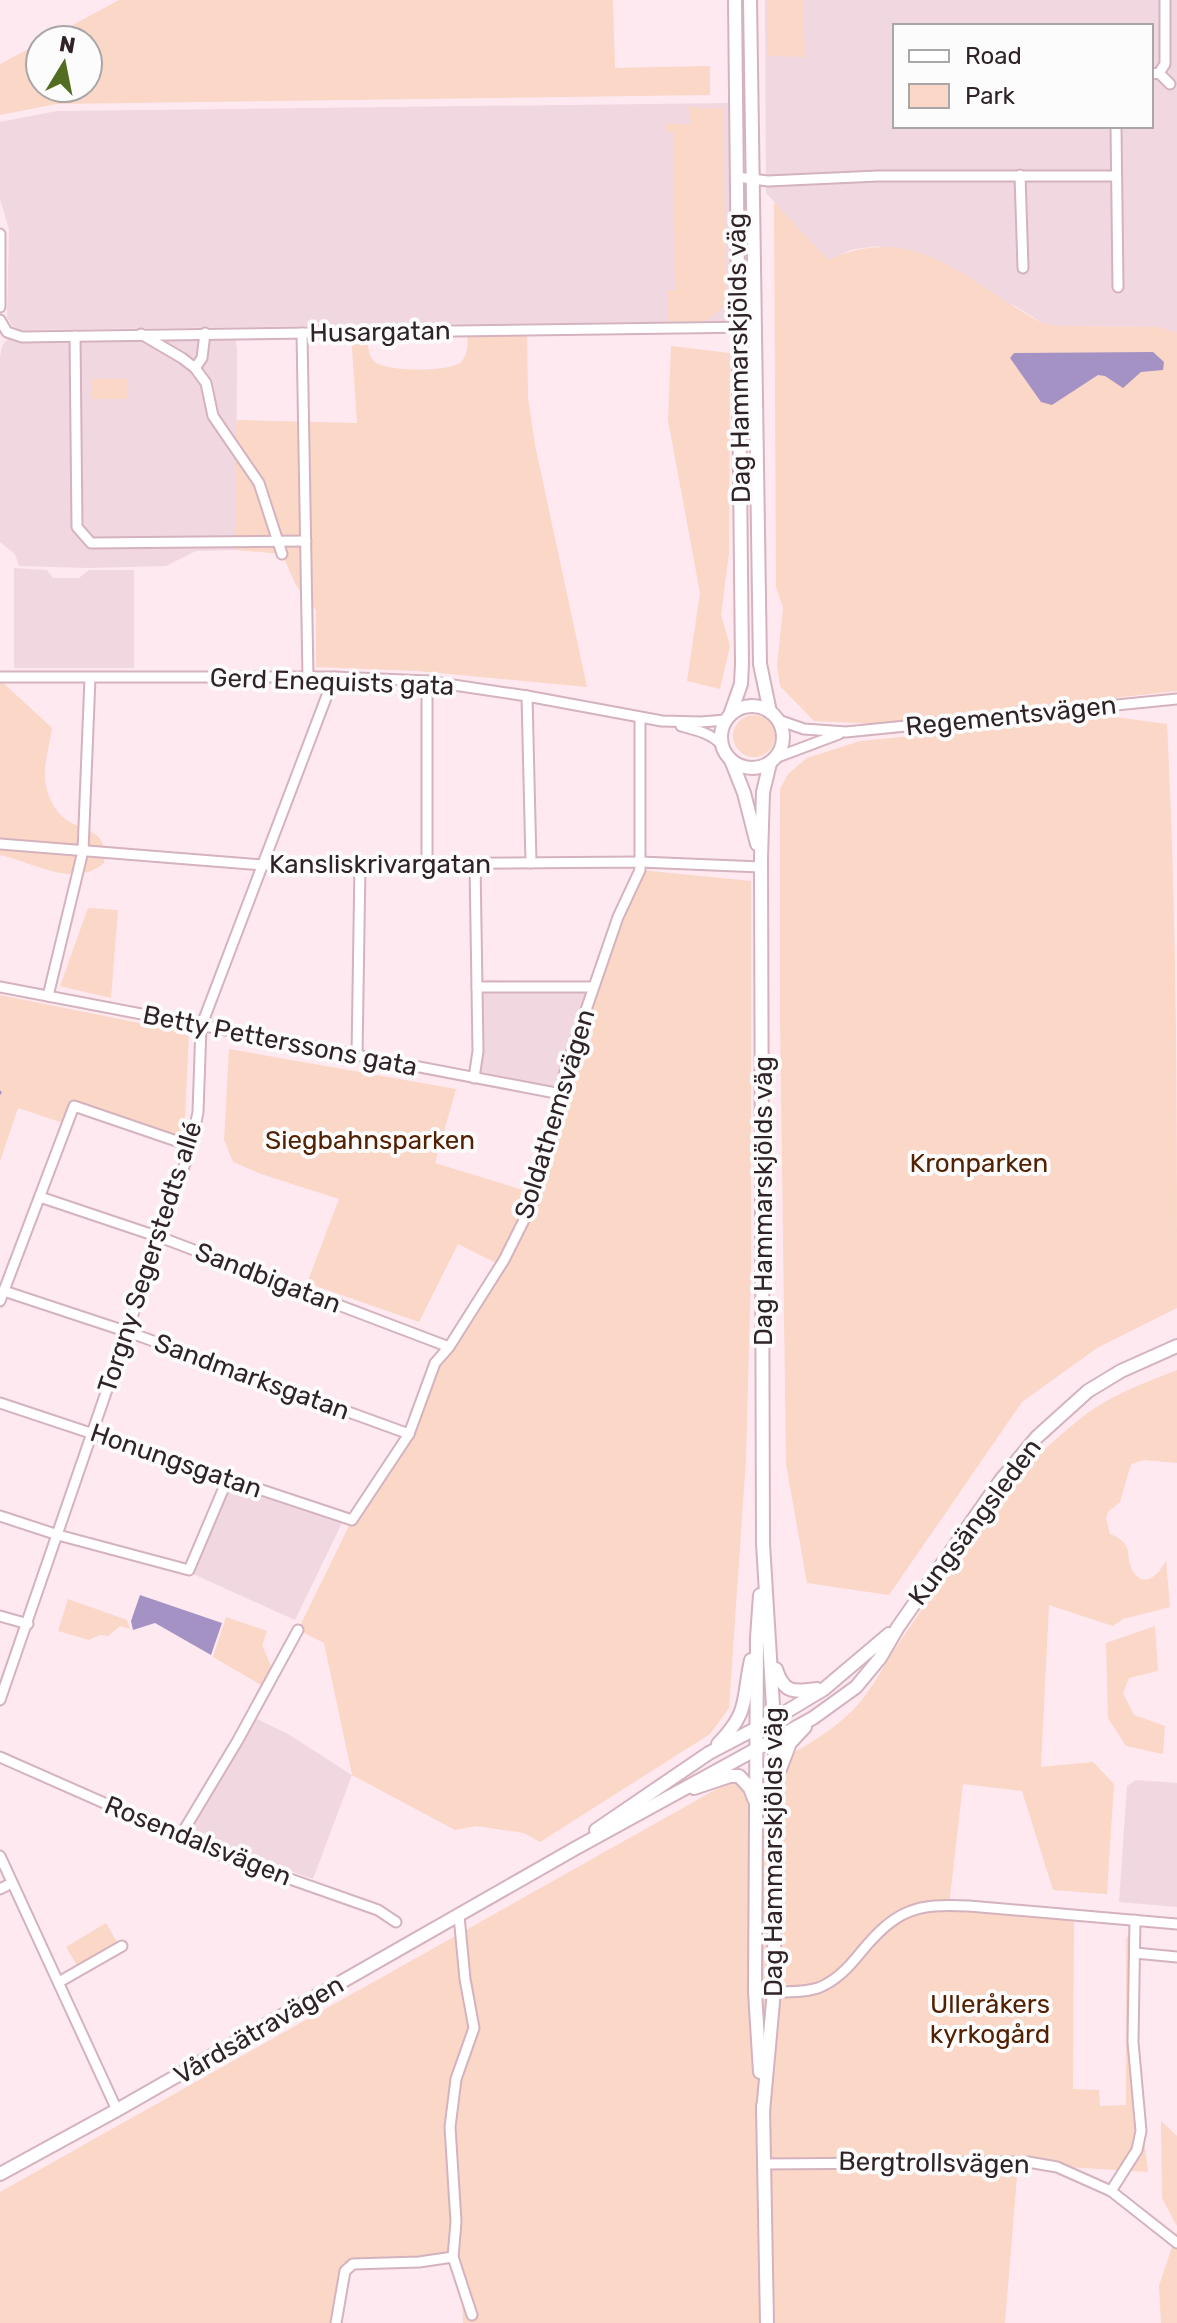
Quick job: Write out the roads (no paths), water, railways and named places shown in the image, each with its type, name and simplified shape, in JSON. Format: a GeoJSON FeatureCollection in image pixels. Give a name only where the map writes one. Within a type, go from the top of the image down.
{"type":"FeatureCollection","features":[{"type":"Feature","properties":{"kind":"main road","name":"Dag Hammarskjölds väg"},"geometry":{"type":"LineString","coordinates":[[728,717],[741,684],[742,664],[735,0]]}},
{"type":"Feature","properties":{"kind":"main road","name":"Dag Hammarskjölds väg"},"geometry":{"type":"LineString","coordinates":[[750,0],[760,664],[774,716]]}},
{"type":"Feature","properties":{"kind":"main road"},"geometry":{"type":"LineString","coordinates":[[751,706],[774,716],[783,738],[772,760],[752,768],[739,766],[731,760],[722,745],[722,729],[728,717],[751,706]]}},
{"type":"Feature","properties":{"kind":"main road","name":"Dag Hammarskjölds väg"},"geometry":{"type":"LineString","coordinates":[[731,760],[744,793],[761,862]]}},
{"type":"Feature","properties":{"kind":"main road","name":"Dag Hammarskjölds väg"},"geometry":{"type":"LineString","coordinates":[[767,2323],[763,2112],[755,1992],[757,1748],[763,1639],[761,862],[763,792],[772,760]]}},
{"type":"Feature","properties":{"kind":"main road","name":"Kungsängsleden"},"geometry":{"type":"LineString","coordinates":[[757,1748],[813,1718],[856,1687],[880,1658],[898,1627],[1001,1480],[1037,1437],[1088,1391],[1121,1371],[1177,1346]]}},
{"type":"Feature","properties":{"kind":"main road","name":"Kungsängsleden"},"geometry":{"type":"LineString","coordinates":[[758,1728],[824,1689],[898,1627]]}},
{"type":"Feature","properties":{"kind":"main road","name":"Dag Hammarskjölds väg"},"geometry":{"type":"LineString","coordinates":[[763,1639],[775,1738],[774,1991],[763,2112]]}},
{"type":"Feature","properties":{"kind":"main road"},"geometry":{"type":"LineString","coordinates":[[763,1639],[780,1682],[785,1687],[797,1692],[824,1689]]}},
{"type":"Feature","properties":{"kind":"main road"},"geometry":{"type":"LineString","coordinates":[[709,1753],[736,1726],[742,1714],[763,1639]]}},
{"type":"Feature","properties":{"kind":"main road"},"geometry":{"type":"LineString","coordinates":[[775,1783],[790,1743],[813,1718]]}},
{"type":"Feature","properties":{"kind":"main road","name":"Vårdsätravägen"},"geometry":{"type":"LineString","coordinates":[[516,1884],[709,1753],[758,1728]]}},
{"type":"Feature","properties":{"kind":"main road","name":"Vårdsätravägen"},"geometry":{"type":"LineString","coordinates":[[0,2174],[757,1748]]}},
{"type":"Feature","properties":{"kind":"main road"},"geometry":{"type":"LineString","coordinates":[[683,1791],[739,1776],[750,1788],[757,1806]]}},
{"type":"Feature","properties":{"kind":"street"},"geometry":{"type":"LineString","coordinates":[[1165,0],[1165,64],[1155,74],[1170,84]]}},
{"type":"Feature","properties":{"kind":"street"},"geometry":{"type":"LineString","coordinates":[[1116,128],[1118,287]]}},
{"type":"Feature","properties":{"kind":"street"},"geometry":{"type":"LineString","coordinates":[[1020,175],[1023,268]]}},
{"type":"Feature","properties":{"kind":"street"},"geometry":{"type":"LineString","coordinates":[[737,177],[1116,176]]}},
{"type":"Feature","properties":{"kind":"street"},"geometry":{"type":"LineString","coordinates":[[0,234],[0,307]]}},
{"type":"Feature","properties":{"kind":"street","name":"Husargatan"},"geometry":{"type":"LineString","coordinates":[[0,320],[7,332],[22,337],[755,327]]}},
{"type":"Feature","properties":{"kind":"street"},"geometry":{"type":"LineString","coordinates":[[195,368],[202,358],[205,333]]}},
{"type":"Feature","properties":{"kind":"street"},"geometry":{"type":"LineString","coordinates":[[302,333],[308,678]]}},
{"type":"Feature","properties":{"kind":"street"},"geometry":{"type":"LineString","coordinates":[[141,334],[195,368],[206,383],[213,416],[259,483],[282,554]]}},
{"type":"Feature","properties":{"kind":"street"},"geometry":{"type":"LineString","coordinates":[[75,336],[77,527],[83,536],[91,543],[306,541]]}},
{"type":"Feature","properties":{"kind":"street","name":"Gerd Enequists gata"},"geometry":{"type":"LineString","coordinates":[[0,677],[334,677],[427,681],[662,721],[701,722],[728,717]]}},
{"type":"Feature","properties":{"kind":"street","name":"Torgny Segerstedts allé"},"geometry":{"type":"LineString","coordinates":[[0,1700],[191,1146],[198,1112],[201,1027],[334,677]]}},
{"type":"Feature","properties":{"kind":"street"},"geometry":{"type":"LineString","coordinates":[[48,996],[83,851],[90,678]]}},
{"type":"Feature","properties":{"kind":"street"},"geometry":{"type":"LineString","coordinates":[[427,681],[427,864]]}},
{"type":"Feature","properties":{"kind":"street"},"geometry":{"type":"LineString","coordinates":[[527,696],[531,863]]}},
{"type":"Feature","properties":{"kind":"street","name":"Regementsvägen"},"geometry":{"type":"LineString","coordinates":[[774,716],[804,729],[846,732],[1177,699]]}},
{"type":"Feature","properties":{"kind":"street","name":"Soldathemsvägen"},"geometry":{"type":"LineString","coordinates":[[352,1520],[409,1434],[435,1363],[449,1347],[522,1227],[532,1204],[565,1071],[618,917],[640,870],[645,801],[640,718]]}},
{"type":"Feature","properties":{"kind":"street","name":"Gerd Enequists gata"},"geometry":{"type":"LineString","coordinates":[[662,721],[700,731],[716,738],[722,745]]}},
{"type":"Feature","properties":{"kind":"street","name":"Regementsvägen"},"geometry":{"type":"LineString","coordinates":[[772,760],[846,732]]}},
{"type":"Feature","properties":{"kind":"street","name":"Kansliskrivargatan"},"geometry":{"type":"LineString","coordinates":[[0,844],[263,865],[640,862],[726,865],[761,862]]}},
{"type":"Feature","properties":{"kind":"street"},"geometry":{"type":"LineString","coordinates":[[474,1078],[478,1051],[475,863]]}},
{"type":"Feature","properties":{"kind":"street"},"geometry":{"type":"LineString","coordinates":[[357,1056],[360,864]]}},
{"type":"Feature","properties":{"kind":"street","name":"Betty Petterssons gata"},"geometry":{"type":"LineString","coordinates":[[0,987],[561,1094]]}},
{"type":"Feature","properties":{"kind":"street"},"geometry":{"type":"LineString","coordinates":[[477,987],[593,987]]}},
{"type":"Feature","properties":{"kind":"street"},"geometry":{"type":"LineString","coordinates":[[2,1296],[74,1106],[191,1146]]}},
{"type":"Feature","properties":{"kind":"street","name":"Sandbigatan"},"geometry":{"type":"LineString","coordinates":[[40,1197],[159,1237],[449,1347]]}},
{"type":"Feature","properties":{"kind":"street","name":"Sandmarksgatan"},"geometry":{"type":"LineString","coordinates":[[2,1296],[127,1332],[409,1434]]}},
{"type":"Feature","properties":{"kind":"street","name":"Honungsgatan"},"geometry":{"type":"LineString","coordinates":[[0,1403],[352,1520]]}},
{"type":"Feature","properties":{"kind":"street"},"geometry":{"type":"LineString","coordinates":[[0,1516],[189,1570],[228,1478]]}},
{"type":"Feature","properties":{"kind":"street"},"geometry":{"type":"LineString","coordinates":[[0,1616],[28,1624]]}},
{"type":"Feature","properties":{"kind":"street"},"geometry":{"type":"LineString","coordinates":[[181,1835],[238,1740],[298,1630]]}},
{"type":"Feature","properties":{"kind":"street","name":"Rosendalsvägen"},"geometry":{"type":"LineString","coordinates":[[0,1757],[222,1855],[378,1910],[396,1922]]}},
{"type":"Feature","properties":{"kind":"street"},"geometry":{"type":"LineString","coordinates":[[0,1856],[117,2110]]}},
{"type":"Feature","properties":{"kind":"street"},"geometry":{"type":"LineString","coordinates":[[0,1889],[12,1883]]}},
{"type":"Feature","properties":{"kind":"street"},"geometry":{"type":"LineString","coordinates":[[755,1992],[809,1990],[835,1979],[885,1926],[915,1909],[959,1905],[1177,1924]]}},
{"type":"Feature","properties":{"kind":"street"},"geometry":{"type":"LineString","coordinates":[[459,1916],[465,1979],[474,2028],[456,2079],[450,2127],[456,2222],[453,2257],[472,2315]]}},
{"type":"Feature","properties":{"kind":"street"},"geometry":{"type":"LineString","coordinates":[[1111,2191],[1137,2150],[1141,2131],[1133,2042],[1135,1920]]}},
{"type":"Feature","properties":{"kind":"street"},"geometry":{"type":"LineString","coordinates":[[59,1982],[122,1946]]}},
{"type":"Feature","properties":{"kind":"street"},"geometry":{"type":"LineString","coordinates":[[1135,1953],[1177,1957]]}},
{"type":"Feature","properties":{"kind":"street","name":"Bergtrollsvägen"},"geometry":{"type":"LineString","coordinates":[[764,2164],[1028,2162],[1057,2167],[1111,2191],[1177,2243]]}},
{"type":"Feature","properties":{"kind":"street"},"geometry":{"type":"LineString","coordinates":[[336,2323],[345,2271],[353,2264],[419,2262],[453,2257]]}},
{"type":"Feature","properties":{"kind":"park label","name":"Siegbahnsparken"},"geometry":{"type":"Point","coordinates":[370,1140]}},
{"type":"Feature","properties":{"kind":"park label","name":"Kronparken"},"geometry":{"type":"Point","coordinates":[979,1163]}},
{"type":"Feature","properties":{"kind":"park label","name":"Ulleråkers kyrkogård"},"geometry":{"type":"Point","coordinates":[990,2019]}}]}
